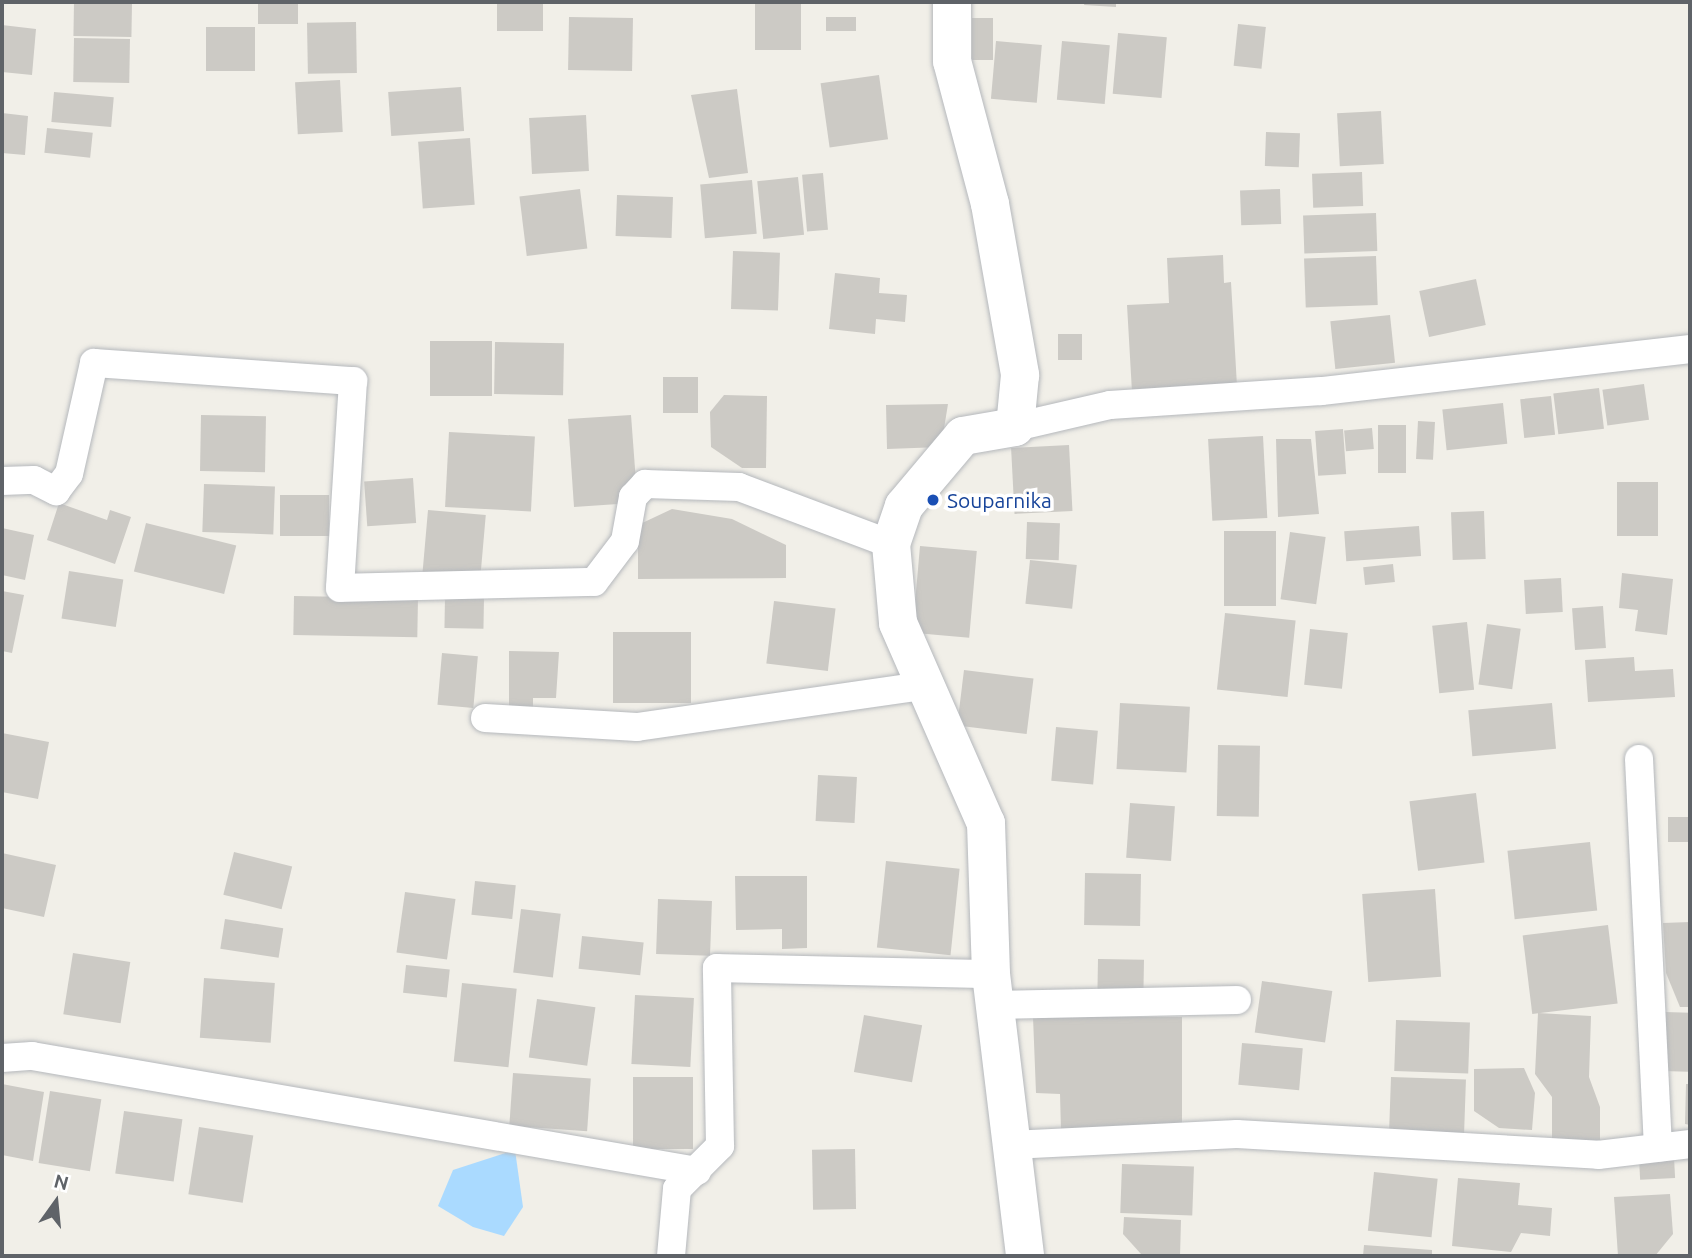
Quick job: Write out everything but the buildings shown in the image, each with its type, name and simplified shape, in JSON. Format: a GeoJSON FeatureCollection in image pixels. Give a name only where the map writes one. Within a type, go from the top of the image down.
{"type":"FeatureCollection","features":[{"type":"Feature","properties":{"kind":"main road"},"geometry":{"type":"LineString","coordinates":[[952,2],[952,61],[990,204],[1020,375],[1015,427],[963,436],[904,506],[891,544],[898,623],[930,685],[986,823],[993,990],[1025,1256]]}},
{"type":"Feature","properties":{"kind":"street"},"geometry":{"type":"LineString","coordinates":[[1015,427],[1110,405],[1322,391],[1690,349]]}},
{"type":"Feature","properties":{"kind":"street"},"geometry":{"type":"LineString","coordinates":[[2,481],[34,480],[57,491],[69,474],[94,363],[353,380],[340,588],[594,582],[625,541],[633,497],[645,484],[739,487],[891,544]]}},
{"type":"Feature","properties":{"kind":"street"},"geometry":{"type":"LineString","coordinates":[[485,718],[636,727],[930,685]]}},
{"type":"Feature","properties":{"kind":"street"},"geometry":{"type":"LineString","coordinates":[[1639,758],[1658,1148]]}},
{"type":"Feature","properties":{"kind":"street"},"geometry":{"type":"LineString","coordinates":[[671,1256],[677,1189],[720,1146],[717,968],[993,990],[1237,1000]]}},
{"type":"Feature","properties":{"kind":"street"},"geometry":{"type":"LineString","coordinates":[[2,1058],[32,1056],[697,1171]]}},
{"type":"Feature","properties":{"kind":"street"},"geometry":{"type":"LineString","coordinates":[[1011,1145],[1237,1134],[1465,1143],[1533,1153],[1658,1148],[1690,1144]]}},
{"type":"Feature","properties":{"kind":"water"},"geometry":{"type":"Polygon","coordinates":[[[515,1150],[523,1207],[504,1236],[473,1227],[438,1206],[453,1170],[515,1150]]]}},
{"type":"Feature","properties":{"kind":"place","name":"Souparnika"},"geometry":{"type":"Point","coordinates":[933,500]}}]}
